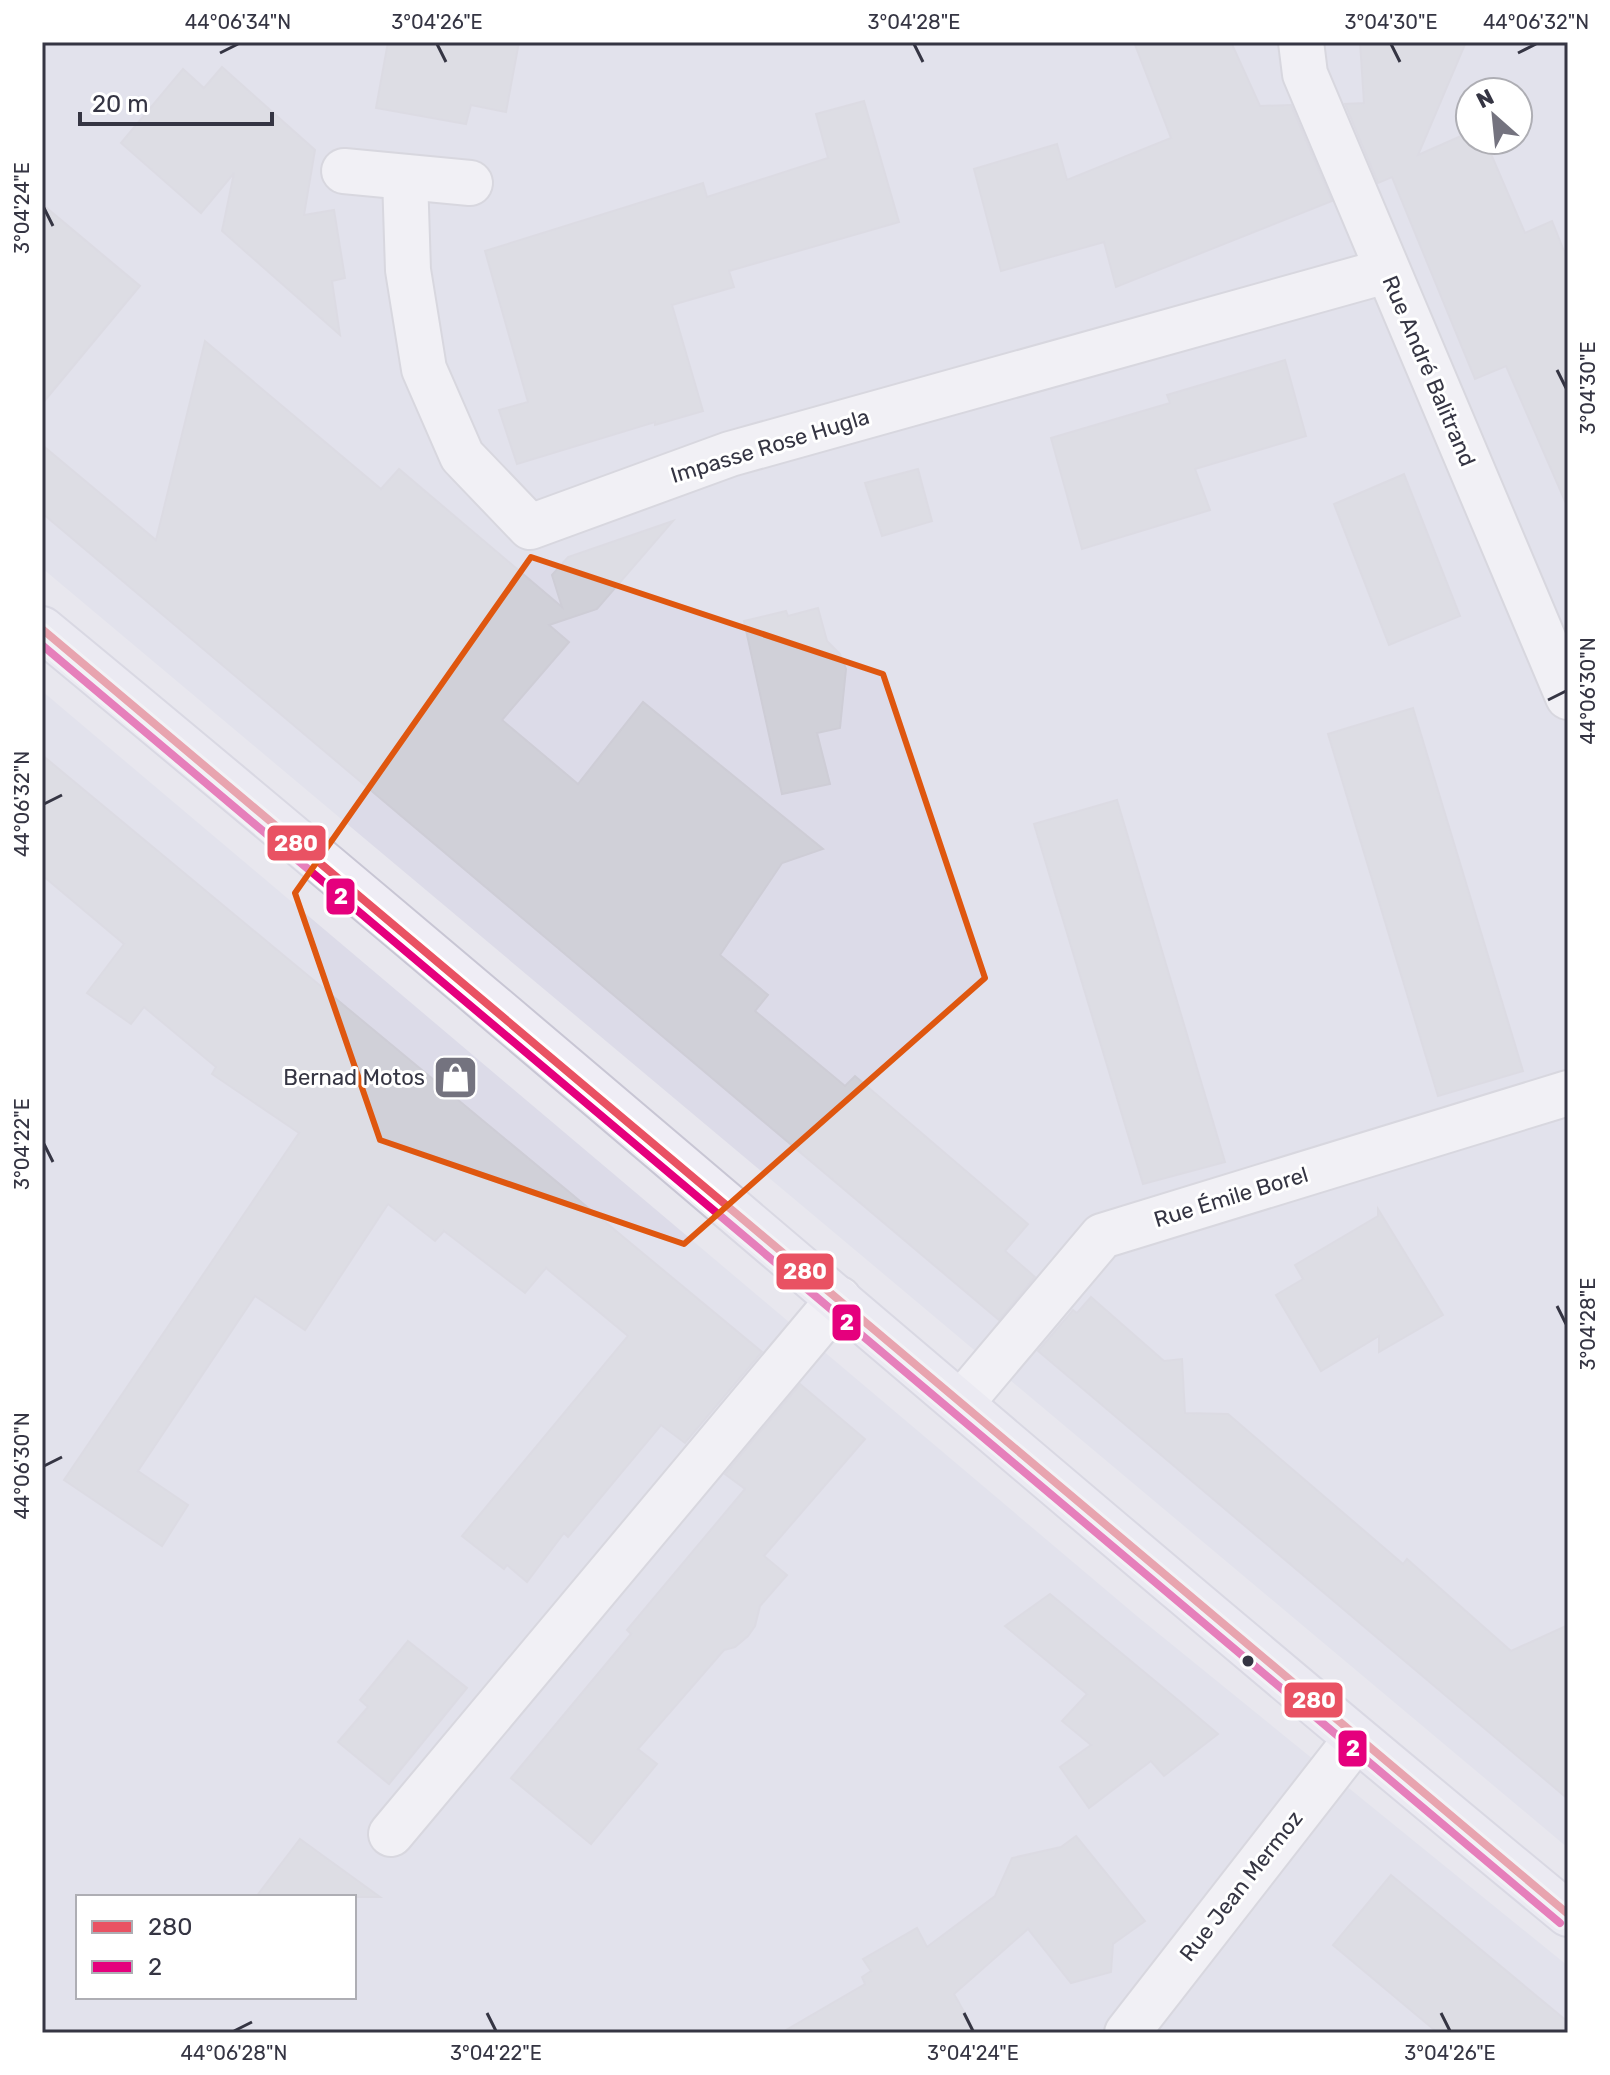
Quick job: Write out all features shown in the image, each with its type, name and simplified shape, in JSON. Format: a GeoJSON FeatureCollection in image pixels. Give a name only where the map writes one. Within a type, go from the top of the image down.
{"type":"FeatureCollection","features":[{"type":"Feature","properties":{"kind":"main road"},"geometry":{"type":"LineString","coordinates":[[45,637],[962,1402],[1356,1739],[1568,1914]]}},
{"type":"Feature","properties":{"kind":"street","name":"Rue André Balitrand"},"geometry":{"type":"LineString","coordinates":[[1301,42],[1305,74],[1568,697]]}},
{"type":"Feature","properties":{"kind":"street"},"geometry":{"type":"LineString","coordinates":[[344,171],[470,183]]}},
{"type":"Feature","properties":{"kind":"street","name":"Impasse Rose Hugla"},"geometry":{"type":"LineString","coordinates":[[405,177],[408,270],[424,369],[462,456],[530,527],[730,454],[1386,271]]}},
{"type":"Feature","properties":{"kind":"street","name":"Rue Émile Borel"},"geometry":{"type":"LineString","coordinates":[[962,1402],[1102,1236],[1568,1093]]}},
{"type":"Feature","properties":{"kind":"street"},"geometry":{"type":"LineString","coordinates":[[391,1834],[839,1299]]}},
{"type":"Feature","properties":{"kind":"street","name":"Rue Jean Mermoz"},"geometry":{"type":"LineString","coordinates":[[1127,2033],[1356,1739]]}},
{"type":"Feature","properties":{"kind":"highlighted area"},"geometry":{"type":"Polygon","coordinates":[[[531,557],[883,674],[985,978],[684,1244],[380,1140],[295,893],[531,557]]]}},
{"type":"Feature","properties":{"kind":"shaded area"},"geometry":{"type":"Polygon","coordinates":[[[42,42],[1568,42],[1568,1848],[42,568],[42,42]]]}},
{"type":"Feature","properties":{"kind":"shaded area"},"geometry":{"type":"Polygon","coordinates":[[[42,691],[1138,1617],[1568,1966],[1568,2033],[42,2033],[42,691]]]}},
{"type":"Feature","properties":{"kind":"building"},"geometry":{"type":"Polygon","coordinates":[[[388,42],[519,42],[506,112],[471,105],[466,124],[376,108],[388,42]]]}},
{"type":"Feature","properties":{"kind":"building"},"geometry":{"type":"Polygon","coordinates":[[[1134,42],[1231,42],[1260,106],[1291,105],[1332,201],[1116,287],[1104,242],[1001,271],[974,169],[1057,144],[1067,180],[1171,138],[1134,42]]]}},
{"type":"Feature","properties":{"kind":"building"},"geometry":{"type":"Polygon","coordinates":[[[1360,42],[1466,42],[1418,155],[1454,139],[1454,156],[1492,156],[1525,233],[1552,221],[1568,261],[1568,508],[1506,366],[1475,379],[1392,177],[1378,183],[1345,104],[1364,103],[1360,42]]]}},
{"type":"Feature","properties":{"kind":"building"},"geometry":{"type":"Polygon","coordinates":[[[222,67],[315,150],[304,215],[334,210],[345,278],[332,281],[340,335],[222,231],[234,173],[201,213],[121,143],[183,69],[204,88],[222,67]]]}},
{"type":"Feature","properties":{"kind":"building"},"geometry":{"type":"Polygon","coordinates":[[[864,101],[899,222],[729,271],[734,287],[672,305],[703,411],[655,425],[655,422],[517,464],[499,410],[528,402],[485,251],[703,183],[707,197],[828,158],[816,114],[864,101]]]}},
{"type":"Feature","properties":{"kind":"building"},"geometry":{"type":"Polygon","coordinates":[[[42,204],[140,286],[42,404],[42,204]]]}},
{"type":"Feature","properties":{"kind":"building"},"geometry":{"type":"Polygon","coordinates":[[[205,341],[381,489],[399,469],[562,607],[552,575],[568,557],[673,521],[597,609],[549,625],[569,642],[502,720],[578,784],[643,702],[823,849],[782,863],[720,955],[768,995],[755,1011],[845,1086],[855,1076],[1028,1224],[1005,1251],[1035,1277],[999,1320],[42,513],[42,445],[156,540],[205,341]]]}},
{"type":"Feature","properties":{"kind":"building"},"geometry":{"type":"Polygon","coordinates":[[[1285,360],[1306,436],[1195,469],[1210,510],[1082,549],[1051,438],[1170,403],[1167,395],[1285,360]]]}},
{"type":"Feature","properties":{"kind":"building"},"geometry":{"type":"Polygon","coordinates":[[[918,469],[932,521],[882,536],[865,483],[918,469]]]}},
{"type":"Feature","properties":{"kind":"building"},"geometry":{"type":"Polygon","coordinates":[[[1404,474],[1460,616],[1389,645],[1334,504],[1404,474]]]}},
{"type":"Feature","properties":{"kind":"building"},"geometry":{"type":"Polygon","coordinates":[[[818,608],[827,641],[840,654],[846,669],[840,728],[817,733],[830,784],[782,794],[744,621],[786,611],[788,616],[818,608]]]}},
{"type":"Feature","properties":{"kind":"building"},"geometry":{"type":"Polygon","coordinates":[[[1413,708],[1523,1071],[1438,1096],[1328,734],[1413,708]]]}},
{"type":"Feature","properties":{"kind":"building"},"geometry":{"type":"Polygon","coordinates":[[[42,755],[762,1352],[685,1443],[661,1425],[568,1537],[564,1533],[527,1582],[507,1565],[504,1569],[462,1536],[628,1336],[546,1268],[525,1293],[444,1231],[435,1241],[388,1204],[305,1330],[255,1296],[138,1471],[188,1505],[162,1546],[64,1480],[299,1133],[212,1074],[216,1067],[144,1007],[131,1024],[87,993],[124,944],[42,875],[42,755]]]}},
{"type":"Feature","properties":{"kind":"building"},"geometry":{"type":"Polygon","coordinates":[[[1117,800],[1225,1162],[1143,1184],[1034,824],[1117,800]]]}},
{"type":"Feature","properties":{"kind":"building"},"geometry":{"type":"Polygon","coordinates":[[[1378,1209],[1443,1315],[1379,1352],[1379,1336],[1321,1371],[1276,1295],[1303,1279],[1295,1265],[1378,1216],[1378,1209]]]}},
{"type":"Feature","properties":{"kind":"building"},"geometry":{"type":"Polygon","coordinates":[[[1091,1297],[1164,1361],[1182,1359],[1185,1413],[1228,1414],[1403,1564],[1407,1559],[1511,1651],[1568,1625],[1568,1799],[1038,1351],[1073,1310],[1077,1313],[1091,1297]]]}},
{"type":"Feature","properties":{"kind":"building"},"geometry":{"type":"Polygon","coordinates":[[[800,1384],[865,1439],[764,1556],[787,1575],[760,1606],[755,1626],[748,1636],[735,1647],[724,1650],[638,1749],[657,1764],[591,1844],[511,1778],[631,1634],[627,1630],[745,1489],[725,1474],[800,1384]]]}},
{"type":"Feature","properties":{"kind":"building"},"geometry":{"type":"Polygon","coordinates":[[[1050,1594],[1218,1734],[1164,1776],[1151,1761],[1089,1808],[1060,1767],[1091,1745],[1062,1721],[1087,1694],[1005,1626],[1050,1594]]]}},
{"type":"Feature","properties":{"kind":"building"},"geometry":{"type":"Polygon","coordinates":[[[408,1641],[467,1688],[389,1784],[338,1742],[368,1707],[360,1700],[408,1641]]]}},
{"type":"Feature","properties":{"kind":"building"},"geometry":{"type":"Polygon","coordinates":[[[1076,1836],[1145,1921],[1113,1944],[1111,1972],[1071,1983],[1028,1929],[954,1994],[976,2033],[781,2033],[865,1984],[862,1977],[871,1971],[863,1959],[917,1928],[927,1947],[995,1896],[1012,1858],[1061,1847],[1076,1836]]]}},
{"type":"Feature","properties":{"kind":"building"},"geometry":{"type":"Polygon","coordinates":[[[300,1839],[380,1897],[356,1895],[258,1895],[300,1839]]]}},
{"type":"Feature","properties":{"kind":"building"},"geometry":{"type":"Polygon","coordinates":[[[1391,1875],[1568,2022],[1568,2033],[1438,2033],[1333,1945],[1391,1875]]]}},
{"type":"Feature","properties":{"kind":"transit line","name":"280"},"geometry":{"type":"LineString","coordinates":[[42,629],[1568,1914]]}},
{"type":"Feature","properties":{"kind":"transit line","name":"2"},"geometry":{"type":"LineString","coordinates":[[42,645],[1560,1923]]}},
{"type":"Feature","properties":{"kind":"place","name":"Bernad Motos"},"geometry":{"type":"Point","coordinates":[456,1077]}}]}
